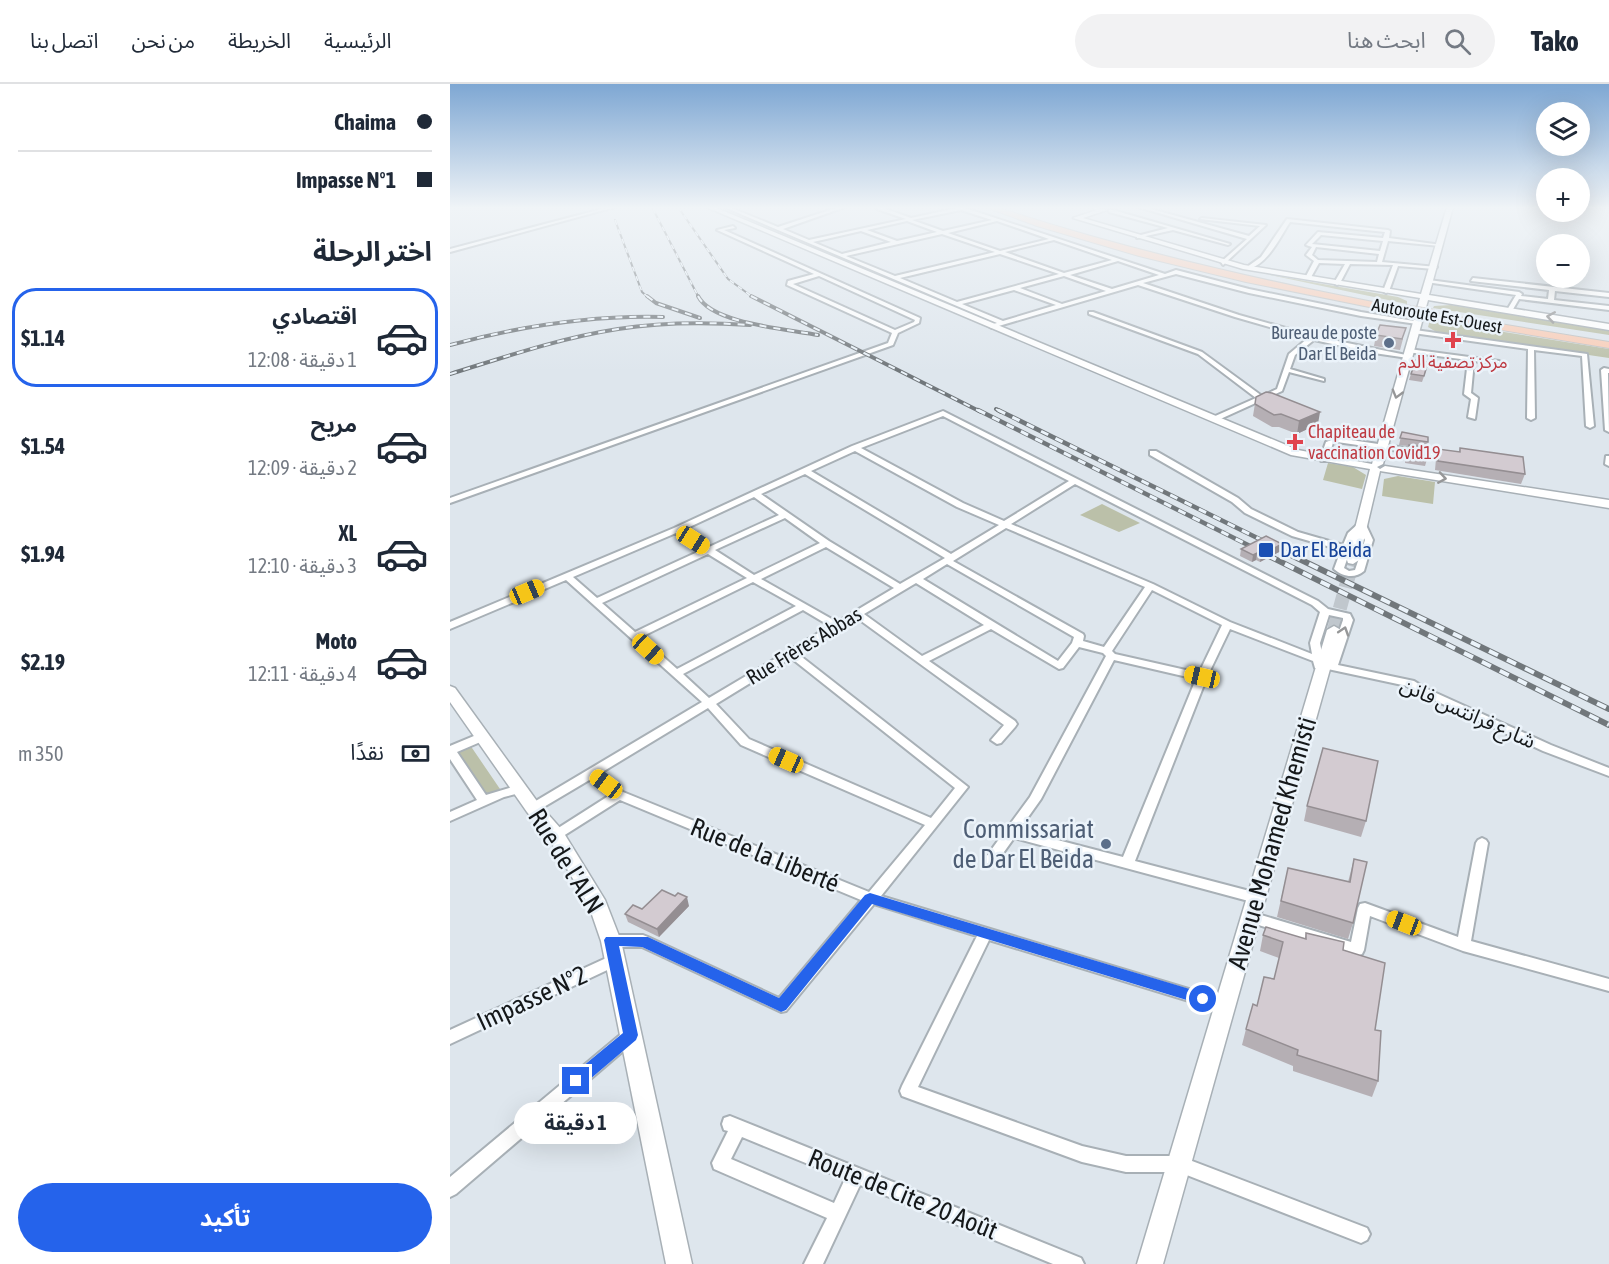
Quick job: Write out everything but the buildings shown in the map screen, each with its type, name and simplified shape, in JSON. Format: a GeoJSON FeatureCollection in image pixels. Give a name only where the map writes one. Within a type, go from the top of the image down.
{"type":"FeatureCollection","features":[{"type":"Feature","properties":{"kind":"highway","name":"Autoroute Est-Ouest"},"geometry":{"type":"LineString","coordinates":[[1176,262],[1213,272],[1609,345]]}},
{"type":"Feature","properties":{"kind":"highway","name":"Autoroute Est-Ouest"},"geometry":{"type":"LineString","coordinates":[[1192,262],[1405,308]]}},
{"type":"Feature","properties":{"kind":"highway","name":"Autoroute Est-Ouest"},"geometry":{"type":"LineString","coordinates":[[1434,313],[1609,339]]}},
{"type":"Feature","properties":{"kind":"street"},"geometry":{"type":"LineString","coordinates":[[790,262],[918,319],[916,324],[895,332],[790,285],[790,282],[818,275]]}},
{"type":"Feature","properties":{"kind":"street"},"geometry":{"type":"LineString","coordinates":[[840,262],[1295,453],[1609,504]]}},
{"type":"Feature","properties":{"kind":"street"},"geometry":{"type":"LineString","coordinates":[[859,262],[1003,322]]}},
{"type":"Feature","properties":{"kind":"street"},"geometry":{"type":"LineString","coordinates":[[884,281],[960,262]]}},
{"type":"Feature","properties":{"kind":"street"},"geometry":{"type":"LineString","coordinates":[[1029,262],[1116,290]]}},
{"type":"Feature","properties":{"kind":"street"},"geometry":{"type":"LineString","coordinates":[[1042,262],[1116,290]]}},
{"type":"Feature","properties":{"kind":"street"},"geometry":{"type":"LineString","coordinates":[[946,307],[1109,262]]}},
{"type":"Feature","properties":{"kind":"street"},"geometry":{"type":"LineString","coordinates":[[1125,262],[1164,275]]}},
{"type":"Feature","properties":{"kind":"street"},"geometry":{"type":"LineString","coordinates":[[1223,262],[1609,327]]}},
{"type":"Feature","properties":{"kind":"street"},"geometry":{"type":"LineString","coordinates":[[1249,268],[1257,262]]}},
{"type":"Feature","properties":{"kind":"street"},"geometry":{"type":"LineString","coordinates":[[1308,278],[1316,262]]}},
{"type":"Feature","properties":{"kind":"street"},"geometry":{"type":"LineString","coordinates":[[1337,283],[1348,262]]}},
{"type":"Feature","properties":{"kind":"street"},"geometry":{"type":"LineString","coordinates":[[1349,262],[1434,267]]}},
{"type":"Feature","properties":{"kind":"street"},"geometry":{"type":"LineString","coordinates":[[1153,453],[1235,500],[1248,511],[1295,534],[1349,554],[1362,525],[1376,467],[1435,262]]}},
{"type":"Feature","properties":{"kind":"street"},"geometry":{"type":"LineString","coordinates":[[1132,264],[1416,327],[1587,357],[1590,426]]}},
{"type":"Feature","properties":{"kind":"street"},"geometry":{"type":"LineString","coordinates":[[1386,291],[1396,264]]}},
{"type":"Feature","properties":{"kind":"street"},"geometry":{"type":"LineString","coordinates":[[1470,270],[1473,287]]}},
{"type":"Feature","properties":{"kind":"street"},"geometry":{"type":"LineString","coordinates":[[992,326],[1176,272]]}},
{"type":"Feature","properties":{"kind":"street"},"geometry":{"type":"LineString","coordinates":[[1473,280],[1609,295]]}},
{"type":"Feature","properties":{"kind":"street"},"geometry":{"type":"LineString","coordinates":[[1429,282],[1519,294],[1510,310]]}},
{"type":"Feature","properties":{"kind":"street"},"geometry":{"type":"LineString","coordinates":[[1137,283],[1212,308],[1316,336],[1364,352],[1408,353],[1497,362]]}},
{"type":"Feature","properties":{"kind":"street"},"geometry":{"type":"LineString","coordinates":[[1014,288],[1062,306]]}},
{"type":"Feature","properties":{"kind":"street"},"geometry":{"type":"LineString","coordinates":[[1551,300],[1552,289]]}},
{"type":"Feature","properties":{"kind":"street"},"geometry":{"type":"LineString","coordinates":[[1517,297],[1609,308]]}},
{"type":"Feature","properties":{"kind":"street"},"geometry":{"type":"LineString","coordinates":[[1091,313],[1200,353],[1262,399]]}},
{"type":"Feature","properties":{"kind":"street"},"geometry":{"type":"LineString","coordinates":[[1294,331],[1302,346]]}},
{"type":"Feature","properties":{"kind":"street"},"geometry":{"type":"LineString","coordinates":[[450,501],[891,345],[895,332]]}},
{"type":"Feature","properties":{"kind":"street"},"geometry":{"type":"LineString","coordinates":[[1216,419],[1280,390],[1292,354],[1316,336]]}},
{"type":"Feature","properties":{"kind":"street"},"geometry":{"type":"LineString","coordinates":[[1531,347],[1531,418]]}},
{"type":"Feature","properties":{"kind":"street"},"geometry":{"type":"LineString","coordinates":[[1470,359],[1467,394],[1475,398],[1472,417]]}},
{"type":"Feature","properties":{"kind":"street"},"geometry":{"type":"LineString","coordinates":[[1288,370],[1322,380]]}},
{"type":"Feature","properties":{"kind":"street"},"geometry":{"type":"LineString","coordinates":[[1609,371],[1604,370],[1609,430]]}},
{"type":"Feature","properties":{"kind":"street"},"geometry":{"type":"LineString","coordinates":[[450,626],[677,530],[855,448],[943,413],[1315,603],[1325,611],[1343,614],[1348,620],[1324,668]]}},
{"type":"Feature","properties":{"kind":"street"},"geometry":{"type":"LineString","coordinates":[[1324,459],[1333,440],[1447,456]]}},
{"type":"Feature","properties":{"kind":"street","name":"شارع فرانتس فانن"},"geometry":{"type":"LineString","coordinates":[[855,448],[960,506],[1150,586],[1324,668],[1410,683],[1546,748],[1609,772]]}},
{"type":"Feature","properties":{"kind":"street"},"geometry":{"type":"LineString","coordinates":[[1609,458],[1609,464]]}},
{"type":"Feature","properties":{"kind":"street"},"geometry":{"type":"LineString","coordinates":[[807,472],[949,560],[1079,636],[1077,643],[1059,666],[916,579]]}},
{"type":"Feature","properties":{"kind":"street","name":"Rue Frères Abbas"},"geometry":{"type":"LineString","coordinates":[[533,808],[949,560],[1074,481]]}},
{"type":"Feature","properties":{"kind":"street"},"geometry":{"type":"LineString","coordinates":[[756,495],[826,543],[900,588]]}},
{"type":"Feature","properties":{"kind":"street"},"geometry":{"type":"LineString","coordinates":[[596,602],[785,515]]}},
{"type":"Feature","properties":{"kind":"street"},"geometry":{"type":"LineString","coordinates":[[677,530],[753,578],[837,626]]}},
{"type":"Feature","properties":{"kind":"street"},"geometry":{"type":"LineString","coordinates":[[634,637],[826,543]]}},
{"type":"Feature","properties":{"kind":"street"},"geometry":{"type":"LineString","coordinates":[[566,576],[710,704],[744,742],[933,824]]}},
{"type":"Feature","properties":{"kind":"street"},"geometry":{"type":"LineString","coordinates":[[991,860],[1035,799],[1109,653],[1150,586]]}},
{"type":"Feature","properties":{"kind":"street"},"geometry":{"type":"LineString","coordinates":[[676,674],[802,607]]}},
{"type":"Feature","properties":{"kind":"street"},"geometry":{"type":"LineString","coordinates":[[1324,668],[1315,644],[1325,611]]}},
{"type":"Feature","properties":{"kind":"street"},"geometry":{"type":"LineString","coordinates":[[857,614],[1011,724],[997,740]]}},
{"type":"Feature","properties":{"kind":"street"},"geometry":{"type":"LineString","coordinates":[[1128,862],[1202,677],[1227,624]]}},
{"type":"Feature","properties":{"kind":"street"},"geometry":{"type":"LineString","coordinates":[[922,660],[991,625]]}},
{"type":"Feature","properties":{"kind":"street","name":"Avenue Mohamed Khemisti"},"geometry":{"type":"LineString","coordinates":[[1150,1264],[1334,630]]}},
{"type":"Feature","properties":{"kind":"street"},"geometry":{"type":"LineString","coordinates":[[1077,643],[1202,677]]}},
{"type":"Feature","properties":{"kind":"street"},"geometry":{"type":"LineString","coordinates":[[613,950],[643,941],[781,1006],[962,788],[792,654]]}},
{"type":"Feature","properties":{"kind":"street","name":"Rue de l'ALN"},"geometry":{"type":"LineString","coordinates":[[450,692],[555,835],[598,905],[613,950],[679,1264]]}},
{"type":"Feature","properties":{"kind":"street"},"geometry":{"type":"LineString","coordinates":[[481,737],[450,750],[484,801]]}},
{"type":"Feature","properties":{"kind":"street","name":"Rue de la Liberté"},"geometry":{"type":"LineString","coordinates":[[592,774],[620,795],[870,898],[1225,1006]]}},
{"type":"Feature","properties":{"kind":"street"},"geometry":{"type":"LineString","coordinates":[[450,817],[484,801],[519,789]]}},
{"type":"Feature","properties":{"kind":"street"},"geometry":{"type":"LineString","coordinates":[[555,835],[620,795]]}},
{"type":"Feature","properties":{"kind":"street"},"geometry":{"type":"LineString","coordinates":[[1011,832],[1128,862],[1253,907],[1357,950],[1365,908],[1462,945],[1609,985]]}},
{"type":"Feature","properties":{"kind":"street"},"geometry":{"type":"LineString","coordinates":[[1462,945],[1482,843]]}},
{"type":"Feature","properties":{"kind":"street"},"geometry":{"type":"LineString","coordinates":[[986,932],[909,1091],[1082,1154],[1126,1164],[1179,1164],[1361,1234]]}},
{"type":"Feature","properties":{"kind":"street","name":"Impasse N°2"},"geometry":{"type":"LineString","coordinates":[[450,1037],[613,950]]}},
{"type":"Feature","properties":{"kind":"street"},"geometry":{"type":"LineString","coordinates":[[450,1188],[631,1035]]}},
{"type":"Feature","properties":{"kind":"street","name":"Route de Cite 20 Août"},"geometry":{"type":"LineString","coordinates":[[838,1214],[720,1162],[735,1126],[1075,1264]]}},
{"type":"Feature","properties":{"kind":"street"},"geometry":{"type":"LineString","coordinates":[[813,1264],[856,1174]]}},
{"type":"Feature","properties":{"kind":"green space"},"geometry":{"type":"Polygon","coordinates":[[[1265,274],[1398,297],[1407,301],[1407,304],[1265,274]]]}},
{"type":"Feature","properties":{"kind":"green space"},"geometry":{"type":"Polygon","coordinates":[[[1451,305],[1609,330],[1609,335],[1433,308],[1434,306],[1451,305]]]}},
{"type":"Feature","properties":{"kind":"green space"},"geometry":{"type":"Polygon","coordinates":[[[1430,320],[1609,349],[1609,358],[1438,333],[1428,327],[1430,320]]]}},
{"type":"Feature","properties":{"kind":"green space"},"geometry":{"type":"Polygon","coordinates":[[[1328,463],[1353,467],[1366,475],[1362,489],[1323,480],[1328,463]]]}},
{"type":"Feature","properties":{"kind":"green space"},"geometry":{"type":"Polygon","coordinates":[[[1398,476],[1435,482],[1433,504],[1382,496],[1384,479],[1398,476]]]}},
{"type":"Feature","properties":{"kind":"green space"},"geometry":{"type":"Polygon","coordinates":[[[1102,504],[1140,523],[1119,532],[1080,515],[1102,504]]]}},
{"type":"Feature","properties":{"kind":"green space"},"geometry":{"type":"Polygon","coordinates":[[[470,745],[500,789],[486,795],[457,751],[470,745]]]}},
{"type":"Feature","properties":{"kind":"tunnel"},"geometry":{"type":"LineString","coordinates":[[1334,630],[1353,560]]}},
{"type":"Feature","properties":{"kind":"railway"},"geometry":{"type":"LineString","coordinates":[[631,262],[642,292],[649,298]]}},
{"type":"Feature","properties":{"kind":"railway"},"geometry":{"type":"LineString","coordinates":[[680,262],[699,298]]}},
{"type":"Feature","properties":{"kind":"railway"},"geometry":{"type":"LineString","coordinates":[[716,262],[728,279],[752,296]]}},
{"type":"Feature","properties":{"kind":"railway"},"geometry":{"type":"LineString","coordinates":[[647,296],[656,303],[700,318]]}},
{"type":"Feature","properties":{"kind":"railway"},"geometry":{"type":"LineString","coordinates":[[698,296],[718,313],[734,319],[818,335]]}},
{"type":"Feature","properties":{"kind":"railway"},"geometry":{"type":"LineString","coordinates":[[752,296],[981,412]]}},
{"type":"Feature","properties":{"kind":"railway"},"geometry":{"type":"LineString","coordinates":[[450,345],[503,332],[556,323],[609,318],[663,317]]}},
{"type":"Feature","properties":{"kind":"railway"},"geometry":{"type":"LineString","coordinates":[[450,374],[554,343],[618,329],[684,323],[750,325]]}},
{"type":"Feature","properties":{"kind":"railway"},"geometry":{"type":"LineString","coordinates":[[996,409],[1001,412]]}},
{"type":"Feature","properties":{"kind":"railway"},"geometry":{"type":"LineString","coordinates":[[978,410],[1270,556]]}},
{"type":"Feature","properties":{"kind":"railway"},"geometry":{"type":"LineString","coordinates":[[998,410],[1294,556]]}},
{"type":"Feature","properties":{"kind":"railway"},"geometry":{"type":"LineString","coordinates":[[1267,555],[1609,725]]}},
{"type":"Feature","properties":{"kind":"railway"},"geometry":{"type":"LineString","coordinates":[[1291,555],[1609,709]]}},
{"type":"Feature","properties":{"kind":"place","name":"مركز تصفية الدم"},"geometry":{"type":"Point","coordinates":[1453,340]}},
{"type":"Feature","properties":{"kind":"place","name":"Bureau de poste Dar El Beida"},"geometry":{"type":"Point","coordinates":[1389,343]}},
{"type":"Feature","properties":{"kind":"place","name":"Chapiteau de vaccination Covid19"},"geometry":{"type":"Point","coordinates":[1295,442]}},
{"type":"Feature","properties":{"kind":"place","name":"Dar El Beida"},"geometry":{"type":"Point","coordinates":[1266,550]}},
{"type":"Feature","properties":{"kind":"place","name":"Commissariat de Dar El Beida"},"geometry":{"type":"Point","coordinates":[1106,844]}},
{"type":"Feature","properties":{"kind":"route"},"geometry":{"type":"LineString","coordinates":[[576,1081],[631,1035],[611,940],[643,941],[781,1006],[870,898],[1203,999]]}}]}
